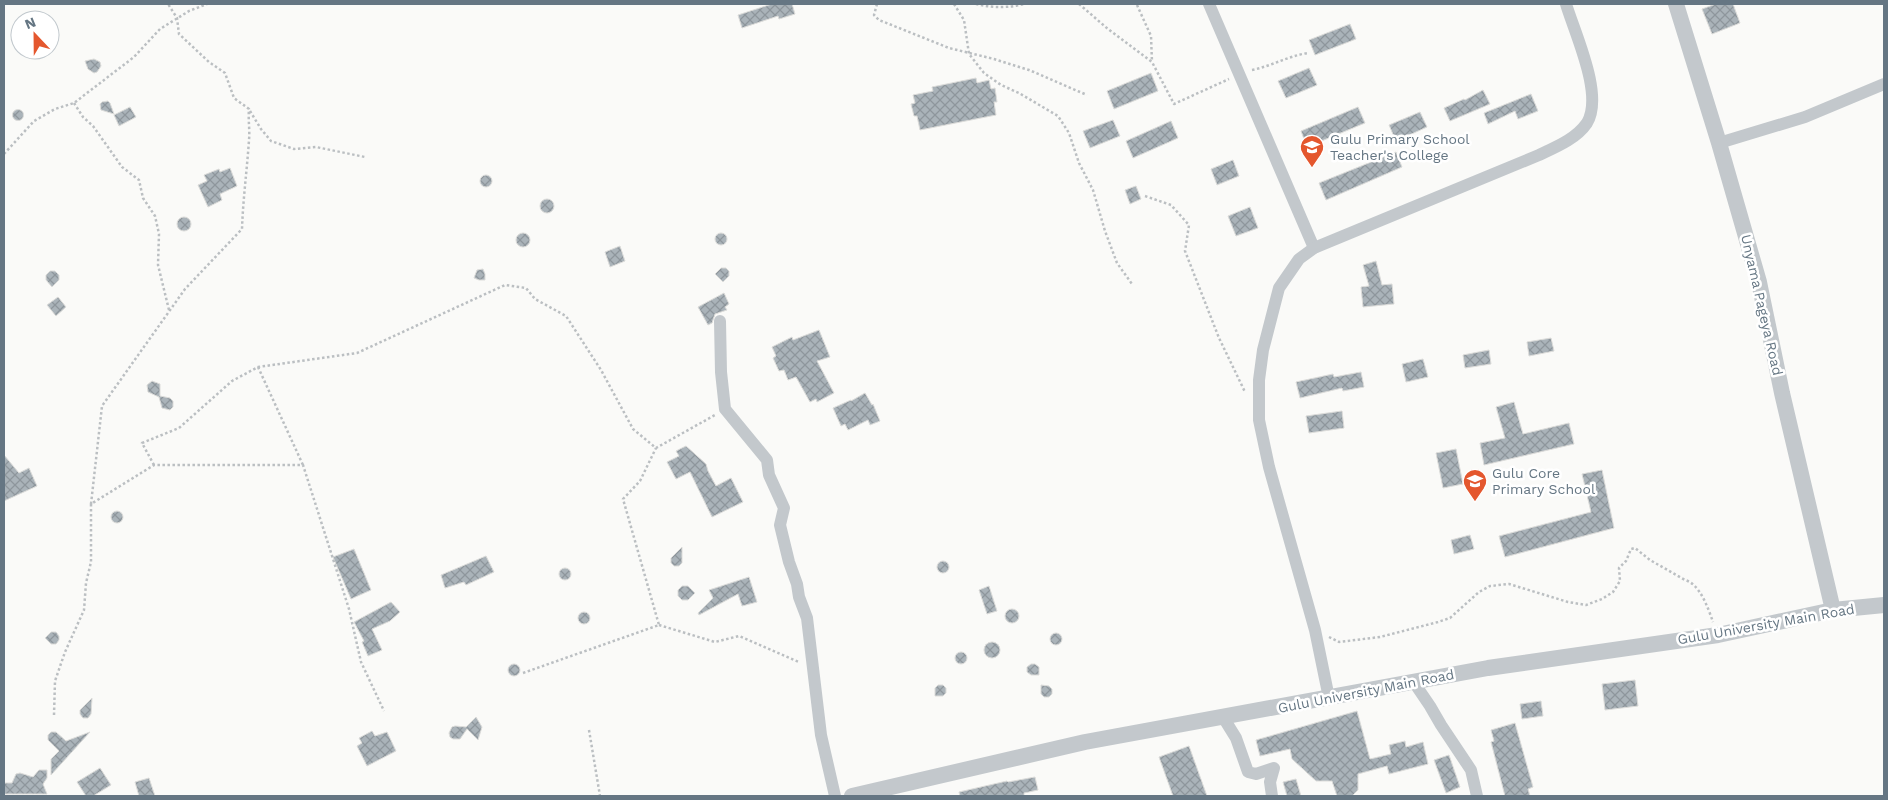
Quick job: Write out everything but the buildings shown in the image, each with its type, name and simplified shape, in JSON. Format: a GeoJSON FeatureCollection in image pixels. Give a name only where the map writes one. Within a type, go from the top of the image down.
{"type":"FeatureCollection","features":[{"type":"Feature","properties":{"kind":"street"},"geometry":{"type":"LineString","coordinates":[[1209,4],[1314,248]]}},
{"type":"Feature","properties":{"kind":"street"},"geometry":{"type":"LineString","coordinates":[[1329,698],[1315,630],[1269,467],[1259,420],[1259,380],[1263,350],[1279,288],[1299,260],[1314,248],[1539,155],[1567,142],[1586,125],[1592,114],[1592,92],[1585,62],[1566,4]]}},
{"type":"Feature","properties":{"kind":"street","name":"Unyama Pageya Road"},"geometry":{"type":"LineString","coordinates":[[1676,4],[1759,282],[1782,394],[1833,610]]}},
{"type":"Feature","properties":{"kind":"street"},"geometry":{"type":"LineString","coordinates":[[1719,143],[1805,117],[1884,84]]}},
{"type":"Feature","properties":{"kind":"street"},"geometry":{"type":"LineString","coordinates":[[720,321],[721,372],[725,409],[766,460],[769,475],[784,508],[780,525],[798,584],[799,597],[807,618],[821,735],[835,796]]}},
{"type":"Feature","properties":{"kind":"street","name":"Gulu University Main Road"},"geometry":{"type":"LineString","coordinates":[[852,796],[1084,742],[1329,698],[1412,681],[1567,656],[1718,635],[1833,610],[1884,605]]}},
{"type":"Feature","properties":{"kind":"street"},"geometry":{"type":"LineString","coordinates":[[1412,681],[1471,770],[1477,796]]}},
{"type":"Feature","properties":{"kind":"street"},"geometry":{"type":"LineString","coordinates":[[1223,717],[1236,738],[1248,772],[1256,774],[1274,768],[1270,782],[1272,796]]}},
{"type":"Feature","properties":{"kind":"path"},"geometry":{"type":"LineString","coordinates":[[168,4],[177,18],[179,34],[209,62],[225,73],[234,98],[250,110],[260,130],[271,141],[294,149],[316,146],[365,158]]}},
{"type":"Feature","properties":{"kind":"path"},"geometry":{"type":"LineString","coordinates":[[4,154],[34,121],[55,109],[74,103],[122,67],[160,29],[177,18],[207,4]]}},
{"type":"Feature","properties":{"kind":"path"},"geometry":{"type":"LineString","coordinates":[[876,4],[874,14],[879,20],[949,48],[1029,70],[1087,95]]}},
{"type":"Feature","properties":{"kind":"path"},"geometry":{"type":"LineString","coordinates":[[954,4],[964,20],[969,54],[984,73],[1001,85],[1019,93],[1058,116],[1069,133],[1079,163],[1093,190],[1117,264],[1132,284]]}},
{"type":"Feature","properties":{"kind":"path"},"geometry":{"type":"LineString","coordinates":[[976,4],[987,7],[1024,4]]}},
{"type":"Feature","properties":{"kind":"path"},"geometry":{"type":"LineString","coordinates":[[1079,4],[1094,18],[1102,22],[1108,29],[1152,62],[1160,75],[1172,104],[1175,105]]}},
{"type":"Feature","properties":{"kind":"path"},"geometry":{"type":"LineString","coordinates":[[1137,5],[1151,36],[1152,62]]}},
{"type":"Feature","properties":{"kind":"path"},"geometry":{"type":"LineString","coordinates":[[74,103],[122,167],[139,180],[143,198],[155,216],[159,234],[158,265],[169,310]]}},
{"type":"Feature","properties":{"kind":"path"},"geometry":{"type":"LineString","coordinates":[[54,715],[55,682],[65,652],[84,610],[86,583],[91,562],[91,504],[102,406],[169,310],[203,269],[242,229],[244,188],[250,137],[248,123],[250,110]]}},
{"type":"Feature","properties":{"kind":"path"},"geometry":{"type":"LineString","coordinates":[[1145,196],[1171,206],[1189,225],[1185,251],[1219,338],[1247,395]]}},
{"type":"Feature","properties":{"kind":"path"},"geometry":{"type":"LineString","coordinates":[[154,465],[142,443],[179,428],[232,381],[258,367],[357,353],[505,284],[526,288],[534,299],[566,316],[601,370],[633,430],[656,448]]}},
{"type":"Feature","properties":{"kind":"path"},"geometry":{"type":"LineString","coordinates":[[258,367],[303,464],[349,608],[362,662],[384,711]]}},
{"type":"Feature","properties":{"kind":"path"},"geometry":{"type":"LineString","coordinates":[[659,625],[623,499],[640,481],[656,448],[725,409]]}},
{"type":"Feature","properties":{"kind":"path"},"geometry":{"type":"LineString","coordinates":[[91,504],[154,465],[303,464]]}},
{"type":"Feature","properties":{"kind":"path"},"geometry":{"type":"LineString","coordinates":[[1315,630],[1339,642],[1380,637],[1450,618],[1478,592],[1490,586],[1509,584],[1568,602],[1586,605],[1602,599],[1613,592],[1620,581],[1619,568],[1626,561],[1631,549],[1636,548],[1650,560],[1691,582],[1699,592],[1718,635]]}},
{"type":"Feature","properties":{"kind":"path"},"geometry":{"type":"LineString","coordinates":[[523,673],[659,625],[715,642],[739,636],[812,668]]}},
{"type":"Feature","properties":{"kind":"path"},"geometry":{"type":"LineString","coordinates":[[589,730],[600,796]]}},
{"type":"Feature","properties":{"kind":"place","name":"Gulu Primary School Teacher's College"},"geometry":{"type":"Point","coordinates":[1312,168]}},
{"type":"Feature","properties":{"kind":"place","name":"Gulu Core Primary School"},"geometry":{"type":"Point","coordinates":[1475,502]}}]}
